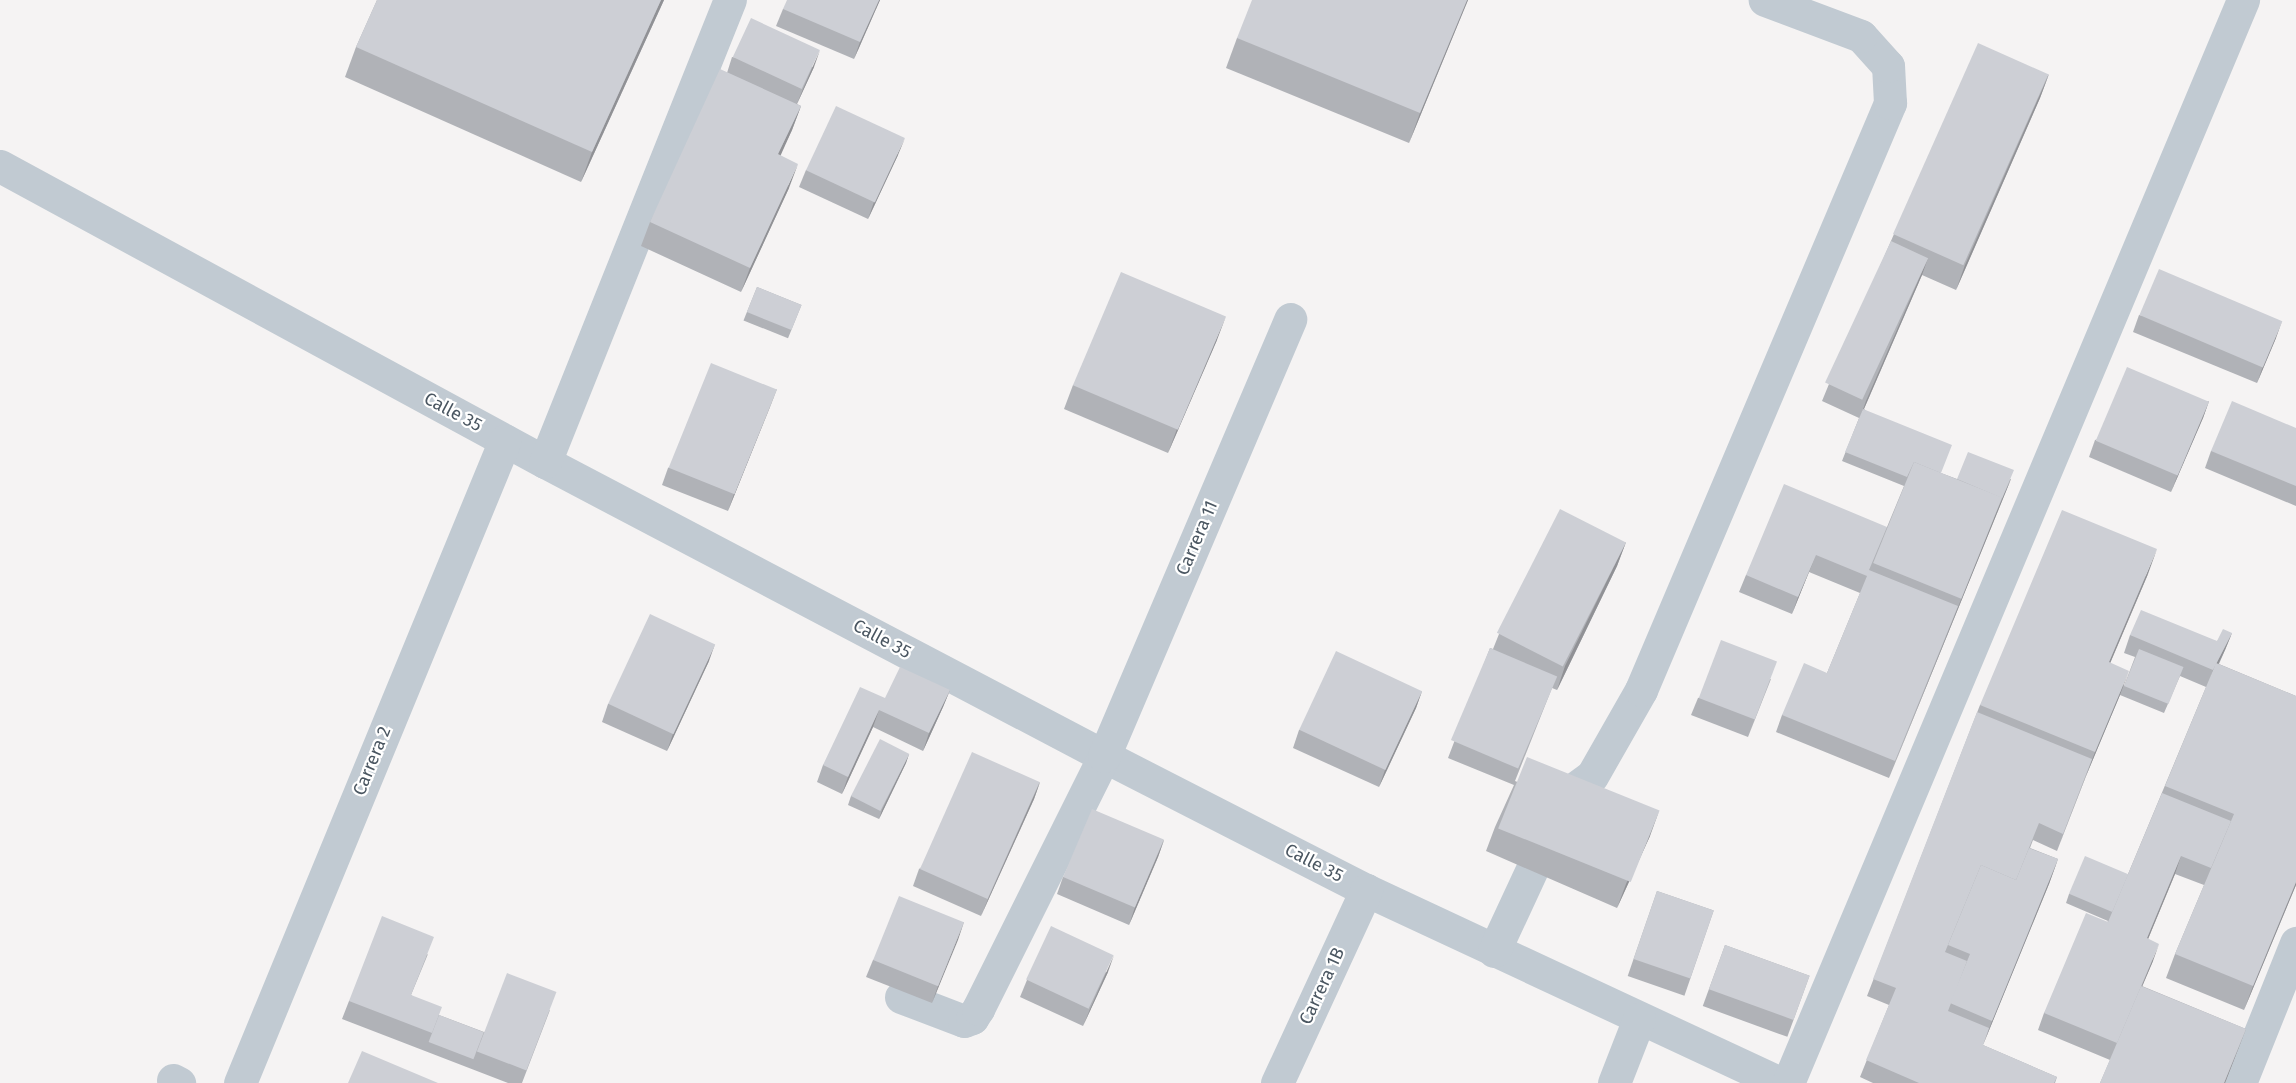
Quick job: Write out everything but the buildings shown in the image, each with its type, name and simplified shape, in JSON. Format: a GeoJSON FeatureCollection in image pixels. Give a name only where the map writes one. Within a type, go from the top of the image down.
{"type":"FeatureCollection","features":[{"type":"Feature","properties":{"kind":"street"},"geometry":{"type":"LineString","coordinates":[[545,462],[730,0]]}},
{"type":"Feature","properties":{"kind":"street"},"geometry":{"type":"LineString","coordinates":[[1560,799],[1592,776],[1641,690],[1890,103],[1888,66],[1861,36],[1765,0]]}},
{"type":"Feature","properties":{"kind":"street"},"geometry":{"type":"LineString","coordinates":[[1788,1083],[2243,0]]}},
{"type":"Feature","properties":{"kind":"street","name":"Calle 35"},"geometry":{"type":"LineString","coordinates":[[0,166],[545,462],[1104,756],[1366,890],[1779,1083]]}},
{"type":"Feature","properties":{"kind":"street","name":"Carrera 11"},"geometry":{"type":"LineString","coordinates":[[901,997],[964,1021],[972,1018],[1104,756],[1290,319]]}},
{"type":"Feature","properties":{"kind":"street","name":"Carrera 2"},"geometry":{"type":"LineString","coordinates":[[240,1083],[504,440]]}},
{"type":"Feature","properties":{"kind":"street"},"geometry":{"type":"LineString","coordinates":[[1494,951],[1532,869]]}},
{"type":"Feature","properties":{"kind":"street","name":"Carrera 1B"},"geometry":{"type":"LineString","coordinates":[[1277,1083],[1366,890]]}},
{"type":"Feature","properties":{"kind":"street"},"geometry":{"type":"LineString","coordinates":[[2240,1083],[2296,943]]}},
{"type":"Feature","properties":{"kind":"street"},"geometry":{"type":"LineString","coordinates":[[1614,1083],[1639,1019]]}}]}
